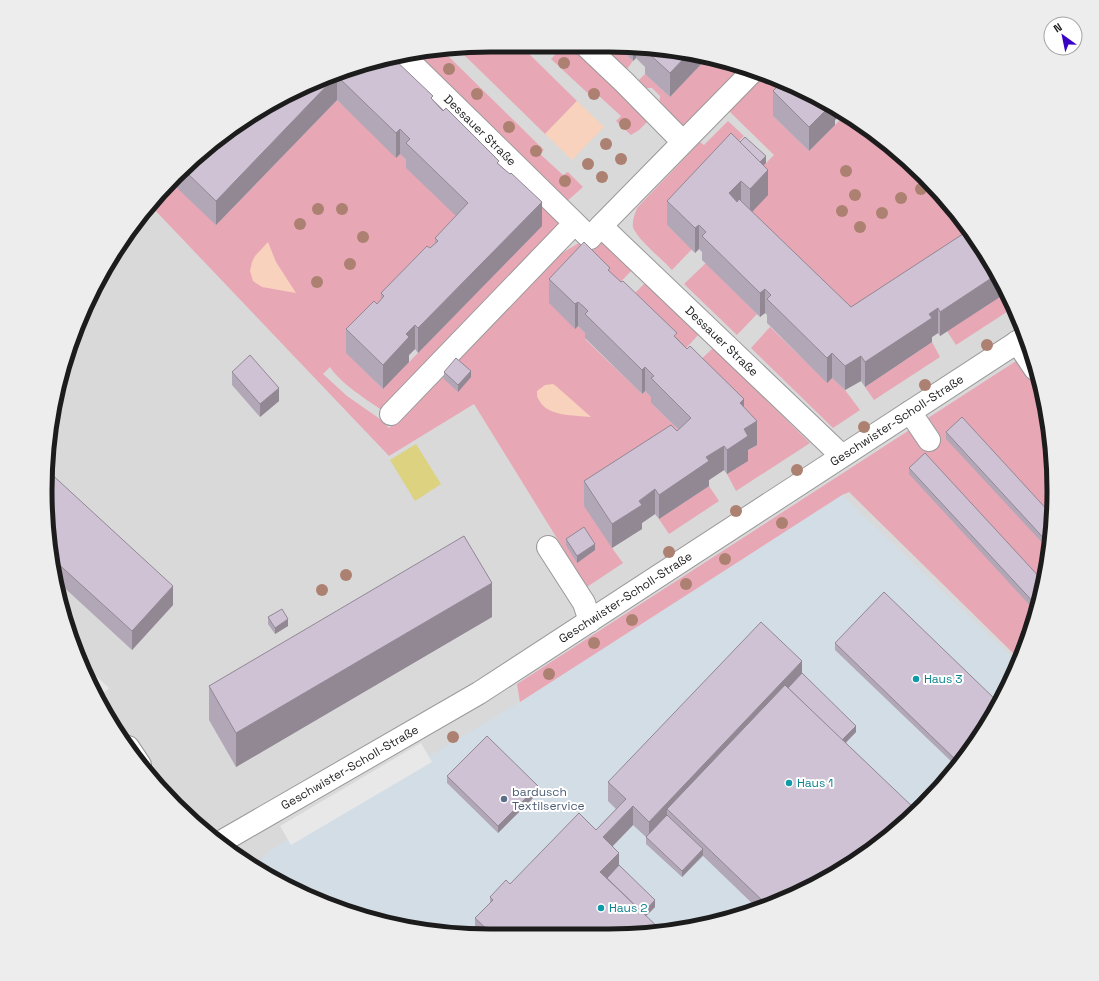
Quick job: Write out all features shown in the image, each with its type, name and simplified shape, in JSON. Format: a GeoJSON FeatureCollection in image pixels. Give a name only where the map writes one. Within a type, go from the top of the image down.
{"type":"FeatureCollection","features":[{"type":"Feature","properties":{"kind":"street"},"geometry":{"type":"LineString","coordinates":[[592,52],[683,142]]}},
{"type":"Feature","properties":{"kind":"street","name":"Dessauer Straße"},"geometry":{"type":"LineString","coordinates":[[408,60],[590,238],[749,75]]}},
{"type":"Feature","properties":{"kind":"street"},"geometry":{"type":"LineString","coordinates":[[391,414],[574,224]]}},
{"type":"Feature","properties":{"kind":"street","name":"Dessauer Straße"},"geometry":{"type":"LineString","coordinates":[[601,226],[842,456]]}},
{"type":"Feature","properties":{"kind":"street","name":"Geschwister-Scholl-Straße"},"geometry":{"type":"LineString","coordinates":[[226,839],[480,693],[1020,340]]}},
{"type":"Feature","properties":{"kind":"street"},"geometry":{"type":"LineString","coordinates":[[910,412],[929,440]]}},
{"type":"Feature","properties":{"kind":"street"},"geometry":{"type":"LineString","coordinates":[[548,546],[584,603],[590,621]]}},
{"type":"Feature","properties":{"kind":"shaded area"},"geometry":{"type":"Polygon","coordinates":[[[490,52],[637,53],[694,60],[749,75],[776,85],[828,111],[852,126],[898,161],[919,180],[938,201],[973,247],[1002,297],[1024,350],[1038,401],[1031,608],[1024,631],[1014,658],[988,710],[956,757],[919,801],[898,820],[853,854],[663,925],[608,929],[490,929],[462,928],[405,921],[350,906],[323,896],[271,870],[247,855],[201,820],[180,801],[143,757],[111,710],[85,658],[75,631],[60,576],[53,519],[52,490],[56,433],[60,405],[67,377],[85,323],[111,271],[126,247],[161,201],[180,180],[201,161],[256,120],[369,69],[405,60],[462,53],[490,52]]]}},
{"type":"Feature","properties":{"kind":"shaded area"},"geometry":{"type":"Polygon","coordinates":[[[527,52],[577,101],[545,134],[462,53],[527,52]]]}},
{"type":"Feature","properties":{"kind":"shaded area"},"geometry":{"type":"Polygon","coordinates":[[[552,52],[580,52],[650,119],[639,130],[631,135],[616,121],[621,116],[598,95],[594,99],[551,59],[555,55],[552,52]]]}},
{"type":"Feature","properties":{"kind":"shaded area"},"geometry":{"type":"Polygon","coordinates":[[[602,52],[624,53],[633,61],[627,69],[602,52]]]}},
{"type":"Feature","properties":{"kind":"shaded area"},"geometry":{"type":"Polygon","coordinates":[[[447,55],[544,150],[540,154],[563,175],[568,172],[583,187],[565,203],[418,58],[447,55]]]}},
{"type":"Feature","properties":{"kind":"shaded area"},"geometry":{"type":"Polygon","coordinates":[[[397,62],[565,224],[383,411],[347,385],[330,367],[323,374],[347,396],[380,419],[389,428],[549,261],[582,241],[593,250],[603,240],[633,269],[578,326],[588,336],[585,339],[642,394],[645,391],[654,400],[651,403],[691,442],[612,548],[623,563],[587,587],[474,404],[389,456],[154,210],[180,180],[219,147],[216,225],[337,100],[396,157],[400,154],[468,228],[347,353],[383,389],[541,226],[397,62]]]}},
{"type":"Feature","properties":{"kind":"shaded area"},"geometry":{"type":"Polygon","coordinates":[[[703,62],[742,73],[684,133],[659,108],[660,96],[652,88],[645,88],[638,81],[645,74],[670,97],[703,62]]]}},
{"type":"Feature","properties":{"kind":"shaded area"},"geometry":{"type":"Polygon","coordinates":[[[759,79],[795,94],[773,116],[809,151],[841,119],[875,143],[919,180],[938,201],[975,250],[851,331],[739,224],[751,178],[774,155],[728,110],[759,79]]]}},
{"type":"Feature","properties":{"kind":"shaded area"},"geometry":{"type":"Polygon","coordinates":[[[577,101],[604,127],[572,160],[545,134],[577,101]]]}},
{"type":"Feature","properties":{"kind":"shaded area"},"geometry":{"type":"Polygon","coordinates":[[[728,121],[744,136],[731,149],[667,225],[692,249],[672,270],[644,243],[635,232],[633,222],[637,208],[700,142],[704,145],[728,121]]]}},
{"type":"Feature","properties":{"kind":"shaded area"},"geometry":{"type":"Polygon","coordinates":[[[268,242],[276,262],[296,293],[262,287],[253,281],[250,271],[252,262],[255,256],[268,242]]]}},
{"type":"Feature","properties":{"kind":"shaded area"},"geometry":{"type":"Polygon","coordinates":[[[706,263],[757,314],[737,335],[684,284],[706,263]]]}},
{"type":"Feature","properties":{"kind":"shaded area"},"geometry":{"type":"Polygon","coordinates":[[[645,283],[699,334],[677,358],[623,305],[645,283]]]}},
{"type":"Feature","properties":{"kind":"shaded area"},"geometry":{"type":"Polygon","coordinates":[[[1001,296],[1008,311],[956,345],[947,331],[1001,296]]]}},
{"type":"Feature","properties":{"kind":"shaded area"},"geometry":{"type":"Polygon","coordinates":[[[770,327],[827,382],[832,378],[845,390],[860,410],[833,428],[751,348],[770,327]]]}},
{"type":"Feature","properties":{"kind":"shaded area"},"geometry":{"type":"Polygon","coordinates":[[[932,342],[940,357],[874,400],[865,387],[932,342]]]}},
{"type":"Feature","properties":{"kind":"shaded area"},"geometry":{"type":"Polygon","coordinates":[[[713,348],[810,443],[736,491],[727,474],[748,461],[744,453],[757,445],[690,370],[713,348]]]}},
{"type":"Feature","properties":{"kind":"shaded area"},"geometry":{"type":"Polygon","coordinates":[[[1025,355],[1039,405],[1043,433],[1047,490],[1046,519],[1039,576],[1024,631],[1015,655],[849,492],[842,495],[520,702],[517,684],[1025,355]]]}},
{"type":"Feature","properties":{"kind":"shaded area"},"geometry":{"type":"Polygon","coordinates":[[[553,384],[591,417],[562,414],[548,410],[543,406],[537,396],[537,391],[545,385],[553,384]]]}},
{"type":"Feature","properties":{"kind":"shaded area"},"geometry":{"type":"Polygon","coordinates":[[[416,444],[441,484],[415,501],[390,460],[416,444]]]}},
{"type":"Feature","properties":{"kind":"shaded area"},"geometry":{"type":"Polygon","coordinates":[[[709,486],[719,501],[669,534],[659,519],[709,486]]]}},
{"type":"Feature","properties":{"kind":"shaded area"},"geometry":{"type":"Polygon","coordinates":[[[842,495],[1014,659],[988,710],[973,734],[938,780],[919,801],[898,820],[852,855],[802,884],[776,896],[722,914],[694,921],[637,928],[490,929],[433,925],[405,921],[350,906],[297,884],[259,863],[268,852],[520,702],[842,495]]]}},
{"type":"Feature","properties":{"kind":"shaded area"},"geometry":{"type":"Polygon","coordinates":[[[91,672],[109,688],[102,694],[91,672]]]}},
{"type":"Feature","properties":{"kind":"shaded area"},"geometry":{"type":"Polygon","coordinates":[[[421,743],[432,762],[291,845],[280,826],[421,743]]]}},
{"type":"Feature","properties":{"kind":"building"},"geometry":{"type":"Polygon","coordinates":[[[650,54],[684,59],[670,73],[650,54]]]}},
{"type":"Feature","properties":{"kind":"building"},"geometry":{"type":"Polygon","coordinates":[[[397,62],[433,96],[431,98],[443,111],[446,108],[499,161],[497,163],[510,174],[511,173],[542,202],[418,328],[415,325],[406,334],[409,337],[383,365],[346,329],[374,301],[377,304],[384,296],[381,293],[427,246],[430,248],[438,241],[435,238],[468,203],[406,143],[410,139],[400,129],[396,133],[340,79],[397,62]]]}},
{"type":"Feature","properties":{"kind":"building"},"geometry":{"type":"Polygon","coordinates":[[[330,82],[216,201],[187,173],[247,126],[297,97],[330,82]]]}},
{"type":"Feature","properties":{"kind":"building"},"geometry":{"type":"Polygon","coordinates":[[[778,86],[826,110],[809,127],[773,91],[778,86]]]}},
{"type":"Feature","properties":{"kind":"building"},"geometry":{"type":"Polygon","coordinates":[[[731,133],[768,170],[750,189],[741,181],[729,193],[737,202],[739,199],[851,307],[963,234],[992,278],[940,312],[938,308],[929,314],[932,318],[865,362],[861,356],[845,366],[832,353],[827,358],[767,299],[771,295],[765,289],[760,293],[702,236],[706,232],[699,225],[695,228],[667,201],[731,133]]]}},
{"type":"Feature","properties":{"kind":"building"},"geometry":{"type":"Polygon","coordinates":[[[745,137],[766,156],[760,162],[740,142],[745,137]]]}},
{"type":"Feature","properties":{"kind":"building"},"geometry":{"type":"Polygon","coordinates":[[[584,242],[610,268],[608,270],[621,282],[623,281],[677,333],[674,336],[687,349],[690,346],[744,399],[740,403],[757,421],[744,429],[748,436],[727,450],[724,446],[706,457],[709,461],[659,495],[655,489],[639,501],[642,505],[612,524],[584,481],[671,425],[677,431],[691,418],[651,378],[654,376],[645,367],[642,370],[585,314],[588,311],[583,306],[578,302],[575,304],[549,279],[584,242]]]}},
{"type":"Feature","properties":{"kind":"building"},"geometry":{"type":"Polygon","coordinates":[[[250,355],[279,388],[260,404],[232,372],[250,355]]]}},
{"type":"Feature","properties":{"kind":"building"},"geometry":{"type":"Polygon","coordinates":[[[456,358],[471,371],[458,385],[444,372],[456,358]]]}},
{"type":"Feature","properties":{"kind":"building"},"geometry":{"type":"Polygon","coordinates":[[[962,417],[1046,509],[1044,538],[946,432],[962,417]]]}},
{"type":"Feature","properties":{"kind":"building"},"geometry":{"type":"Polygon","coordinates":[[[925,453],[1039,577],[1033,601],[909,468],[925,453]]]}},
{"type":"Feature","properties":{"kind":"building"},"geometry":{"type":"Polygon","coordinates":[[[53,475],[173,586],[132,631],[58,564],[53,519],[53,475]]]}},
{"type":"Feature","properties":{"kind":"building"},"geometry":{"type":"Polygon","coordinates":[[[584,527],[595,544],[577,556],[566,539],[584,527]]]}},
{"type":"Feature","properties":{"kind":"building"},"geometry":{"type":"Polygon","coordinates":[[[464,536],[492,583],[236,733],[209,686],[464,536]]]}},
{"type":"Feature","properties":{"kind":"building","name":"Haus 3"},"geometry":{"type":"Polygon","coordinates":[[[884,592],[994,698],[973,734],[955,759],[835,643],[884,592]]]}},
{"type":"Feature","properties":{"kind":"building"},"geometry":{"type":"Polygon","coordinates":[[[282,609],[288,619],[275,628],[268,617],[282,609]]]}},
{"type":"Feature","properties":{"kind":"building"},"geometry":{"type":"Polygon","coordinates":[[[761,622],[802,661],[649,822],[633,806],[603,837],[619,853],[600,872],[657,926],[608,929],[487,929],[475,918],[493,900],[490,897],[506,880],[510,884],[579,813],[596,830],[626,799],[608,782],[761,622]]]}},
{"type":"Feature","properties":{"kind":"building"},"geometry":{"type":"Polygon","coordinates":[[[802,673],[856,726],[842,740],[788,688],[802,673]]]}},
{"type":"Feature","properties":{"kind":"building","name":"Haus 1"},"geometry":{"type":"Polygon","coordinates":[[[785,685],[913,807],[898,820],[852,855],[802,884],[763,901],[667,809],[785,685]]]}},
{"type":"Feature","properties":{"kind":"building"},"geometry":{"type":"Polygon","coordinates":[[[487,736],[538,786],[498,826],[447,776],[487,736]]]}},
{"type":"Feature","properties":{"kind":"building"},"geometry":{"type":"Polygon","coordinates":[[[924,792],[926,793],[912,807],[911,806],[924,792]]]}},
{"type":"Feature","properties":{"kind":"building"},"geometry":{"type":"Polygon","coordinates":[[[667,815],[703,849],[682,871],[646,837],[667,815]]]}},
{"type":"Feature","properties":{"kind":"building"},"geometry":{"type":"Polygon","coordinates":[[[619,865],[655,900],[643,913],[607,878],[619,865]]]}},
{"type":"Feature","properties":{"kind":"place","name":"Haus 3"},"geometry":{"type":"Point","coordinates":[916,679]}},
{"type":"Feature","properties":{"kind":"place","name":"Haus 1"},"geometry":{"type":"Point","coordinates":[789,783]}},
{"type":"Feature","properties":{"kind":"place","name":"bardusch Textilservice"},"geometry":{"type":"Point","coordinates":[504,799]}},
{"type":"Feature","properties":{"kind":"place","name":"Haus 2"},"geometry":{"type":"Point","coordinates":[601,908]}}]}
